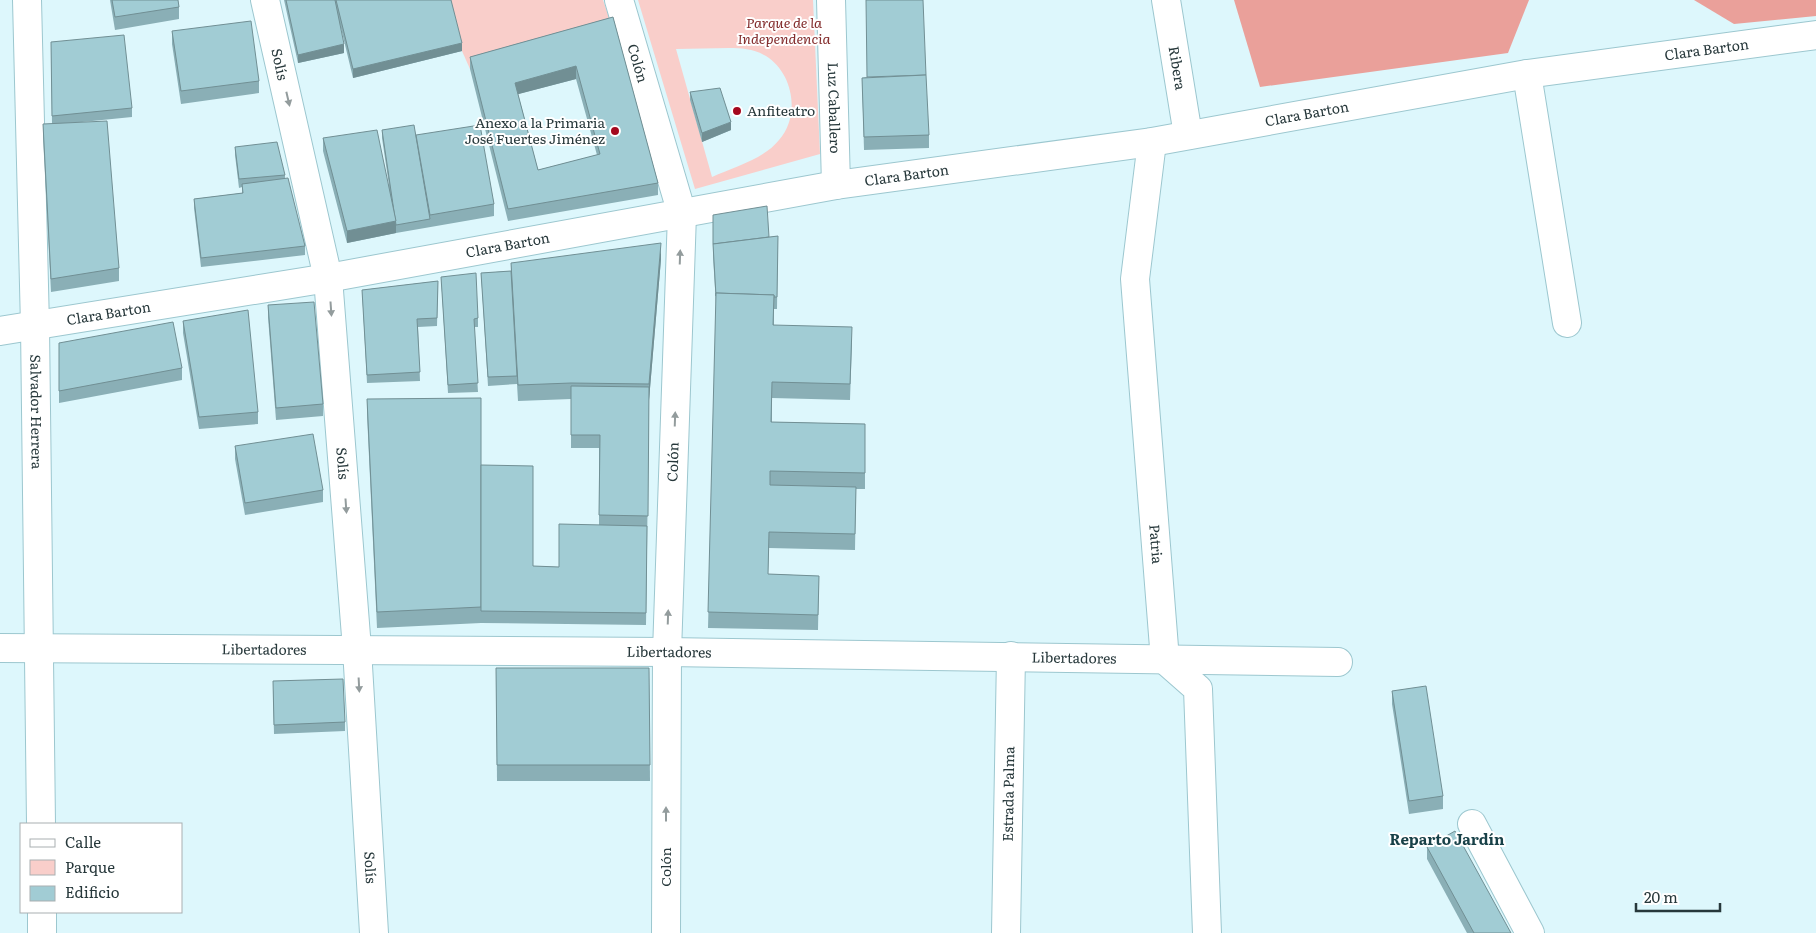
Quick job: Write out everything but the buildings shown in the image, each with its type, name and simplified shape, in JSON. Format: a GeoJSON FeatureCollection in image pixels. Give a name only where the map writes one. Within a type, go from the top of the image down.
{"type":"FeatureCollection","features":[{"type":"Feature","properties":{"kind":"street","name":"Salvador Herrera"},"geometry":{"type":"LineString","coordinates":[[26,0],[35,326],[41,823]]}},
{"type":"Feature","properties":{"kind":"street","name":"Solís"},"geometry":{"type":"LineString","coordinates":[[265,0],[328,278],[357,649],[374,933]]}},
{"type":"Feature","properties":{"kind":"street","name":"Colón"},"geometry":{"type":"LineString","coordinates":[[619,0],[682,214],[667,652],[666,933]]}},
{"type":"Feature","properties":{"kind":"street","name":"Luz Caballero"},"geometry":{"type":"LineString","coordinates":[[831,0],[836,185]]}},
{"type":"Feature","properties":{"kind":"street","name":"Ribera"},"geometry":{"type":"LineString","coordinates":[[1166,0],[1188,135]]}},
{"type":"Feature","properties":{"kind":"street","name":"Clara Barton"},"geometry":{"type":"LineString","coordinates":[[0,331],[328,278],[836,185],[1152,142],[1527,74],[1816,35]]}},
{"type":"Feature","properties":{"kind":"street"},"geometry":{"type":"LineString","coordinates":[[1527,74],[1567,323]]}},
{"type":"Feature","properties":{"kind":"street","name":"Patria"},"geometry":{"type":"LineString","coordinates":[[1152,142],[1135,279],[1164,660]]}},
{"type":"Feature","properties":{"kind":"street","name":"Libertadores"},"geometry":{"type":"LineString","coordinates":[[0,648],[667,652],[1338,662]]}},
{"type":"Feature","properties":{"kind":"street","name":"Estrada Palma"},"geometry":{"type":"LineString","coordinates":[[1006,933],[1011,656]]}},
{"type":"Feature","properties":{"kind":"street"},"geometry":{"type":"LineString","coordinates":[[1164,660],[1198,689],[1207,933]]}},
{"type":"Feature","properties":{"kind":"street"},"geometry":{"type":"LineString","coordinates":[[1472,824],[1530,933]]}},
{"type":"Feature","properties":{"kind":"street"},"geometry":{"type":"LineString","coordinates":[[42,913],[42,933]]}},
{"type":"Feature","properties":{"kind":"green space"},"geometry":{"type":"Polygon","coordinates":[[[449,0],[603,0],[613,29],[470,69],[462,51],[449,0]]]}},
{"type":"Feature","properties":{"kind":"green space","name":"Parque de la Independencia"},"geometry":{"type":"Polygon","coordinates":[[[638,0],[813,0],[820,154],[695,189],[638,0]],[[676,49],[712,177],[748,162],[773,147],[786,130],[790,119],[791,95],[783,73],[766,56],[748,49],[676,49]]]}},
{"type":"Feature","properties":{"kind":"shaded area"},"geometry":{"type":"Polygon","coordinates":[[[1234,0],[1529,0],[1508,53],[1260,87],[1234,0]]]}},
{"type":"Feature","properties":{"kind":"shaded area"},"geometry":{"type":"Polygon","coordinates":[[[1694,0],[1816,0],[1816,16],[1734,24],[1694,0]]]}},
{"type":"Feature","properties":{"kind":"place","name":"Anfiteatro"},"geometry":{"type":"Point","coordinates":[737,111]}},
{"type":"Feature","properties":{"kind":"place","name":"Anexo a la Primaria José Fuertes Jiménez"},"geometry":{"type":"Point","coordinates":[615,131]}},
{"type":"Feature","properties":{"kind":"district","name":"Reparto Jardín"},"geometry":{"type":"Point","coordinates":[1447,840]}}]}
